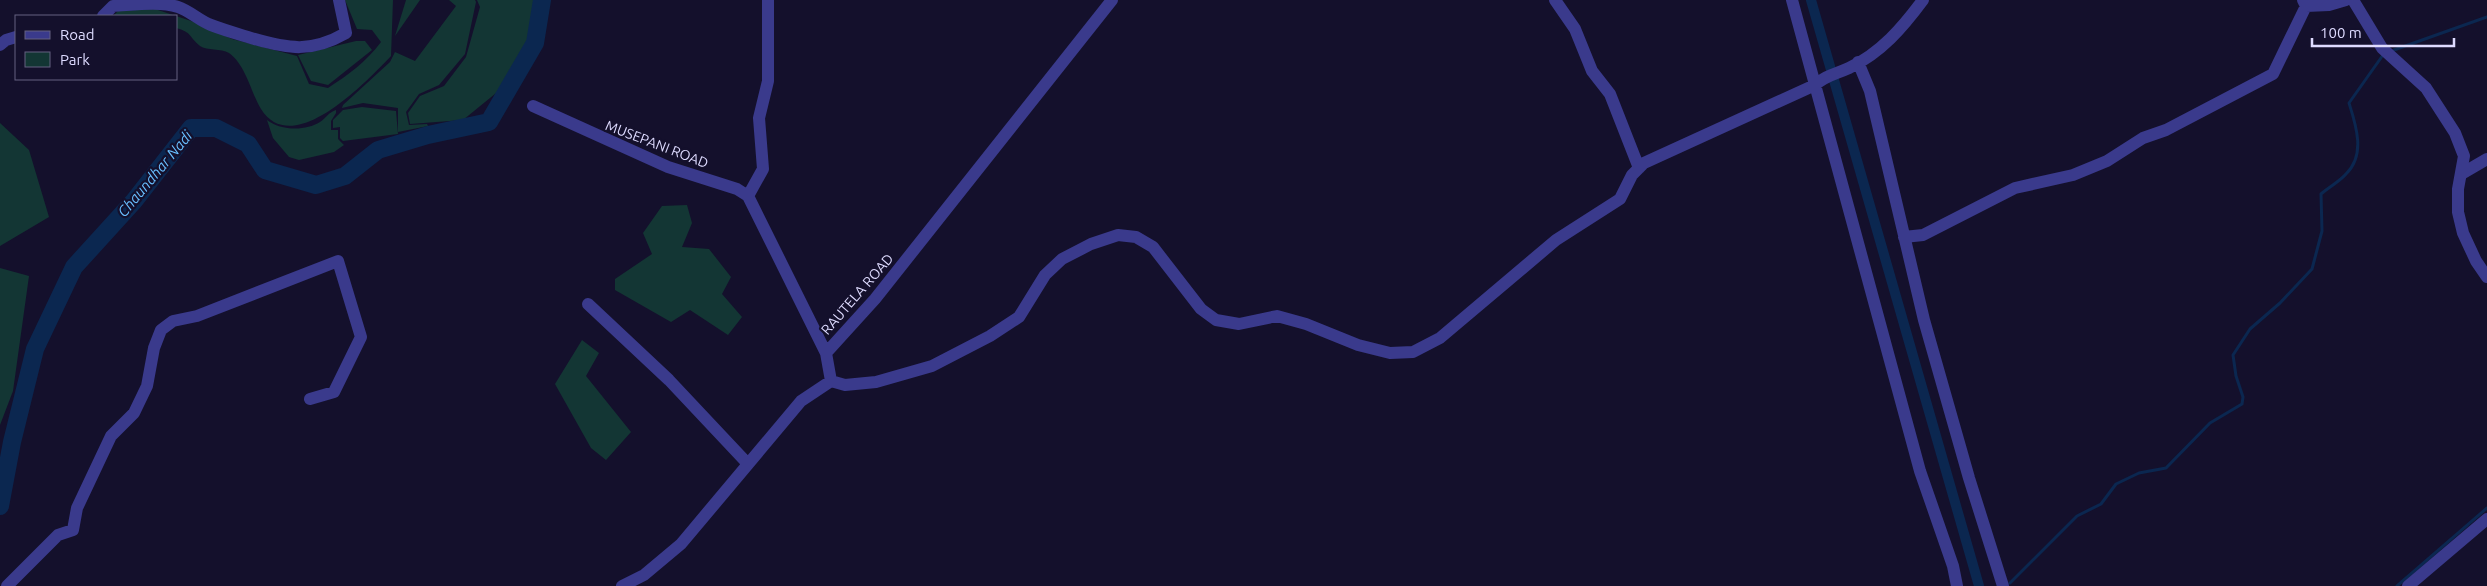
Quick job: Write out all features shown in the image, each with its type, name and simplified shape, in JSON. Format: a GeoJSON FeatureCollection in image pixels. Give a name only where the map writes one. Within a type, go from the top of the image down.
{"type":"FeatureCollection","features":[{"type":"Feature","properties":{"kind":"street"},"geometry":{"type":"LineString","coordinates":[[104,15],[113,6],[140,4],[176,6],[209,25],[286,48],[311,47],[330,42],[346,33],[339,0]]}},
{"type":"Feature","properties":{"kind":"street"},"geometry":{"type":"LineString","coordinates":[[768,0],[768,81],[759,118],[763,169],[748,196],[826,353]]}},
{"type":"Feature","properties":{"kind":"street","name":"RAUTELA ROAD"},"geometry":{"type":"LineString","coordinates":[[831,381],[826,353],[881,291],[1112,0]]}},
{"type":"Feature","properties":{"kind":"street"},"geometry":{"type":"LineString","coordinates":[[1555,0],[1575,29],[1592,71],[1610,94],[1639,168]]}},
{"type":"Feature","properties":{"kind":"street"},"geometry":{"type":"LineString","coordinates":[[1792,0],[1820,81],[1920,471],[1953,566],[1957,586]]}},
{"type":"Feature","properties":{"kind":"street"},"geometry":{"type":"LineString","coordinates":[[622,586],[644,575],[681,544],[801,401],[831,381],[845,385],[876,382],[932,366],[990,336],[1019,317],[1045,275],[1062,260],[1090,244],[1118,236],[1136,238],[1153,247],[1201,309],[1216,320],[1239,324],[1277,316],[1306,324],[1366,347],[1390,353],[1413,352],[1440,338],[1556,240],[1620,199],[1632,175],[1644,163],[1854,65],[1890,42],[1923,0]]}},
{"type":"Feature","properties":{"kind":"street"},"geometry":{"type":"LineString","coordinates":[[1904,237],[1923,235],[2015,188],[2073,175],[2108,161],[2143,138],[2166,130],[2273,74],[2304,3],[2329,5],[2346,0]]}},
{"type":"Feature","properties":{"kind":"street"},"geometry":{"type":"LineString","coordinates":[[2354,0],[2382,48],[2426,88],[2443,113],[2464,156],[2458,189],[2458,212],[2463,233],[2476,261],[2487,277]]}},
{"type":"Feature","properties":{"kind":"street"},"geometry":{"type":"LineString","coordinates":[[0,45],[6,40],[15,37]]}},
{"type":"Feature","properties":{"kind":"street"},"geometry":{"type":"LineString","coordinates":[[1854,65],[1870,91],[1924,320],[1969,478],[2003,586]]}},
{"type":"Feature","properties":{"kind":"street","name":"MUSEPANI ROAD"},"geometry":{"type":"LineString","coordinates":[[533,106],[601,139],[668,167],[737,189],[748,196]]}},
{"type":"Feature","properties":{"kind":"street"},"geometry":{"type":"LineString","coordinates":[[2462,173],[2487,159]]}},
{"type":"Feature","properties":{"kind":"street"},"geometry":{"type":"LineString","coordinates":[[7,586],[58,535],[73,530],[77,508],[111,436],[134,413],[147,386],[154,348],[160,330],[173,321],[197,316],[338,260],[361,337],[334,392],[310,399]]}},
{"type":"Feature","properties":{"kind":"street"},"geometry":{"type":"LineString","coordinates":[[588,304],[670,380],[748,464]]}},
{"type":"Feature","properties":{"kind":"street"},"geometry":{"type":"LineString","coordinates":[[2408,586],[2487,518]]}},
{"type":"Feature","properties":{"kind":"green space"},"geometry":{"type":"Polygon","coordinates":[[[345,0],[393,0],[391,56],[365,82],[329,111],[310,121],[291,126],[275,122],[261,109],[244,72],[235,58],[226,51],[200,46],[188,33],[178,29],[178,17],[232,39],[297,56],[309,84],[328,88],[356,68],[381,42],[372,30],[357,29],[345,0]]]}},
{"type":"Feature","properties":{"kind":"green space"},"geometry":{"type":"Polygon","coordinates":[[[406,0],[420,0],[395,36],[406,0]]]}},
{"type":"Feature","properties":{"kind":"green space"},"geometry":{"type":"Polygon","coordinates":[[[449,0],[475,0],[476,2],[465,54],[439,85],[419,94],[406,112],[409,125],[427,124],[428,126],[398,132],[398,108],[363,103],[342,108],[390,62],[395,52],[415,61],[456,6],[449,0]]]}},
{"type":"Feature","properties":{"kind":"green space"},"geometry":{"type":"Polygon","coordinates":[[[477,0],[536,0],[526,46],[501,89],[463,120],[410,124],[408,113],[420,96],[444,86],[466,57],[480,7],[477,0]]]}},
{"type":"Feature","properties":{"kind":"green space"},"geometry":{"type":"Polygon","coordinates":[[[155,9],[173,15],[114,15],[118,11],[155,9]]]}},
{"type":"Feature","properties":{"kind":"green space"},"geometry":{"type":"Polygon","coordinates":[[[356,41],[365,41],[372,50],[328,85],[311,81],[298,55],[356,41]]]}},
{"type":"Feature","properties":{"kind":"green space"},"geometry":{"type":"Polygon","coordinates":[[[362,107],[396,111],[398,134],[343,141],[340,138],[340,127],[333,128],[333,120],[343,110],[362,107]]]}},
{"type":"Feature","properties":{"kind":"green space"},"geometry":{"type":"Polygon","coordinates":[[[336,110],[331,121],[331,130],[338,130],[338,139],[344,145],[334,152],[299,160],[289,157],[273,138],[267,120],[286,128],[308,127],[320,122],[336,110]]]}},
{"type":"Feature","properties":{"kind":"green space"},"geometry":{"type":"Polygon","coordinates":[[[0,123],[29,150],[49,217],[0,246],[0,123]]]}},
{"type":"Feature","properties":{"kind":"green space"},"geometry":{"type":"Polygon","coordinates":[[[687,205],[692,223],[682,247],[709,249],[731,277],[722,294],[742,317],[728,335],[690,310],[671,322],[615,290],[615,279],[652,254],[643,233],[662,206],[687,205]]]}},
{"type":"Feature","properties":{"kind":"green space"},"geometry":{"type":"Polygon","coordinates":[[[0,268],[29,276],[13,391],[0,425],[0,268]]]}},
{"type":"Feature","properties":{"kind":"green space"},"geometry":{"type":"Polygon","coordinates":[[[582,340],[599,353],[586,376],[631,432],[606,460],[591,448],[555,384],[582,340]]]}},
{"type":"Feature","properties":{"kind":"waterway","name":"Chaundhar Nadi"},"geometry":{"type":"LineString","coordinates":[[0,506],[12,442],[35,349],[74,267],[134,201],[191,128],[216,128],[248,144],[265,170],[316,185],[345,176],[378,150],[428,135],[489,122],[535,43],[542,0]]}},
{"type":"Feature","properties":{"kind":"waterway"},"geometry":{"type":"LineString","coordinates":[[1811,0],[1979,586]]}},
{"type":"Feature","properties":{"kind":"waterway"},"geometry":{"type":"LineString","coordinates":[[2394,50],[2487,17]]}},
{"type":"Feature","properties":{"kind":"waterway"},"geometry":{"type":"LineString","coordinates":[[2010,583],[2077,516],[2101,504],[2116,484],[2139,473],[2166,468],[2210,423],[2242,404],[2243,397],[2236,376],[2233,355],[2250,329],[2280,303],[2312,269],[2322,231],[2321,194],[2343,177],[2356,158],[2358,140],[2349,103],[2383,55]]}},
{"type":"Feature","properties":{"kind":"waterway"},"geometry":{"type":"LineString","coordinates":[[2397,586],[2487,508]]}}]}
